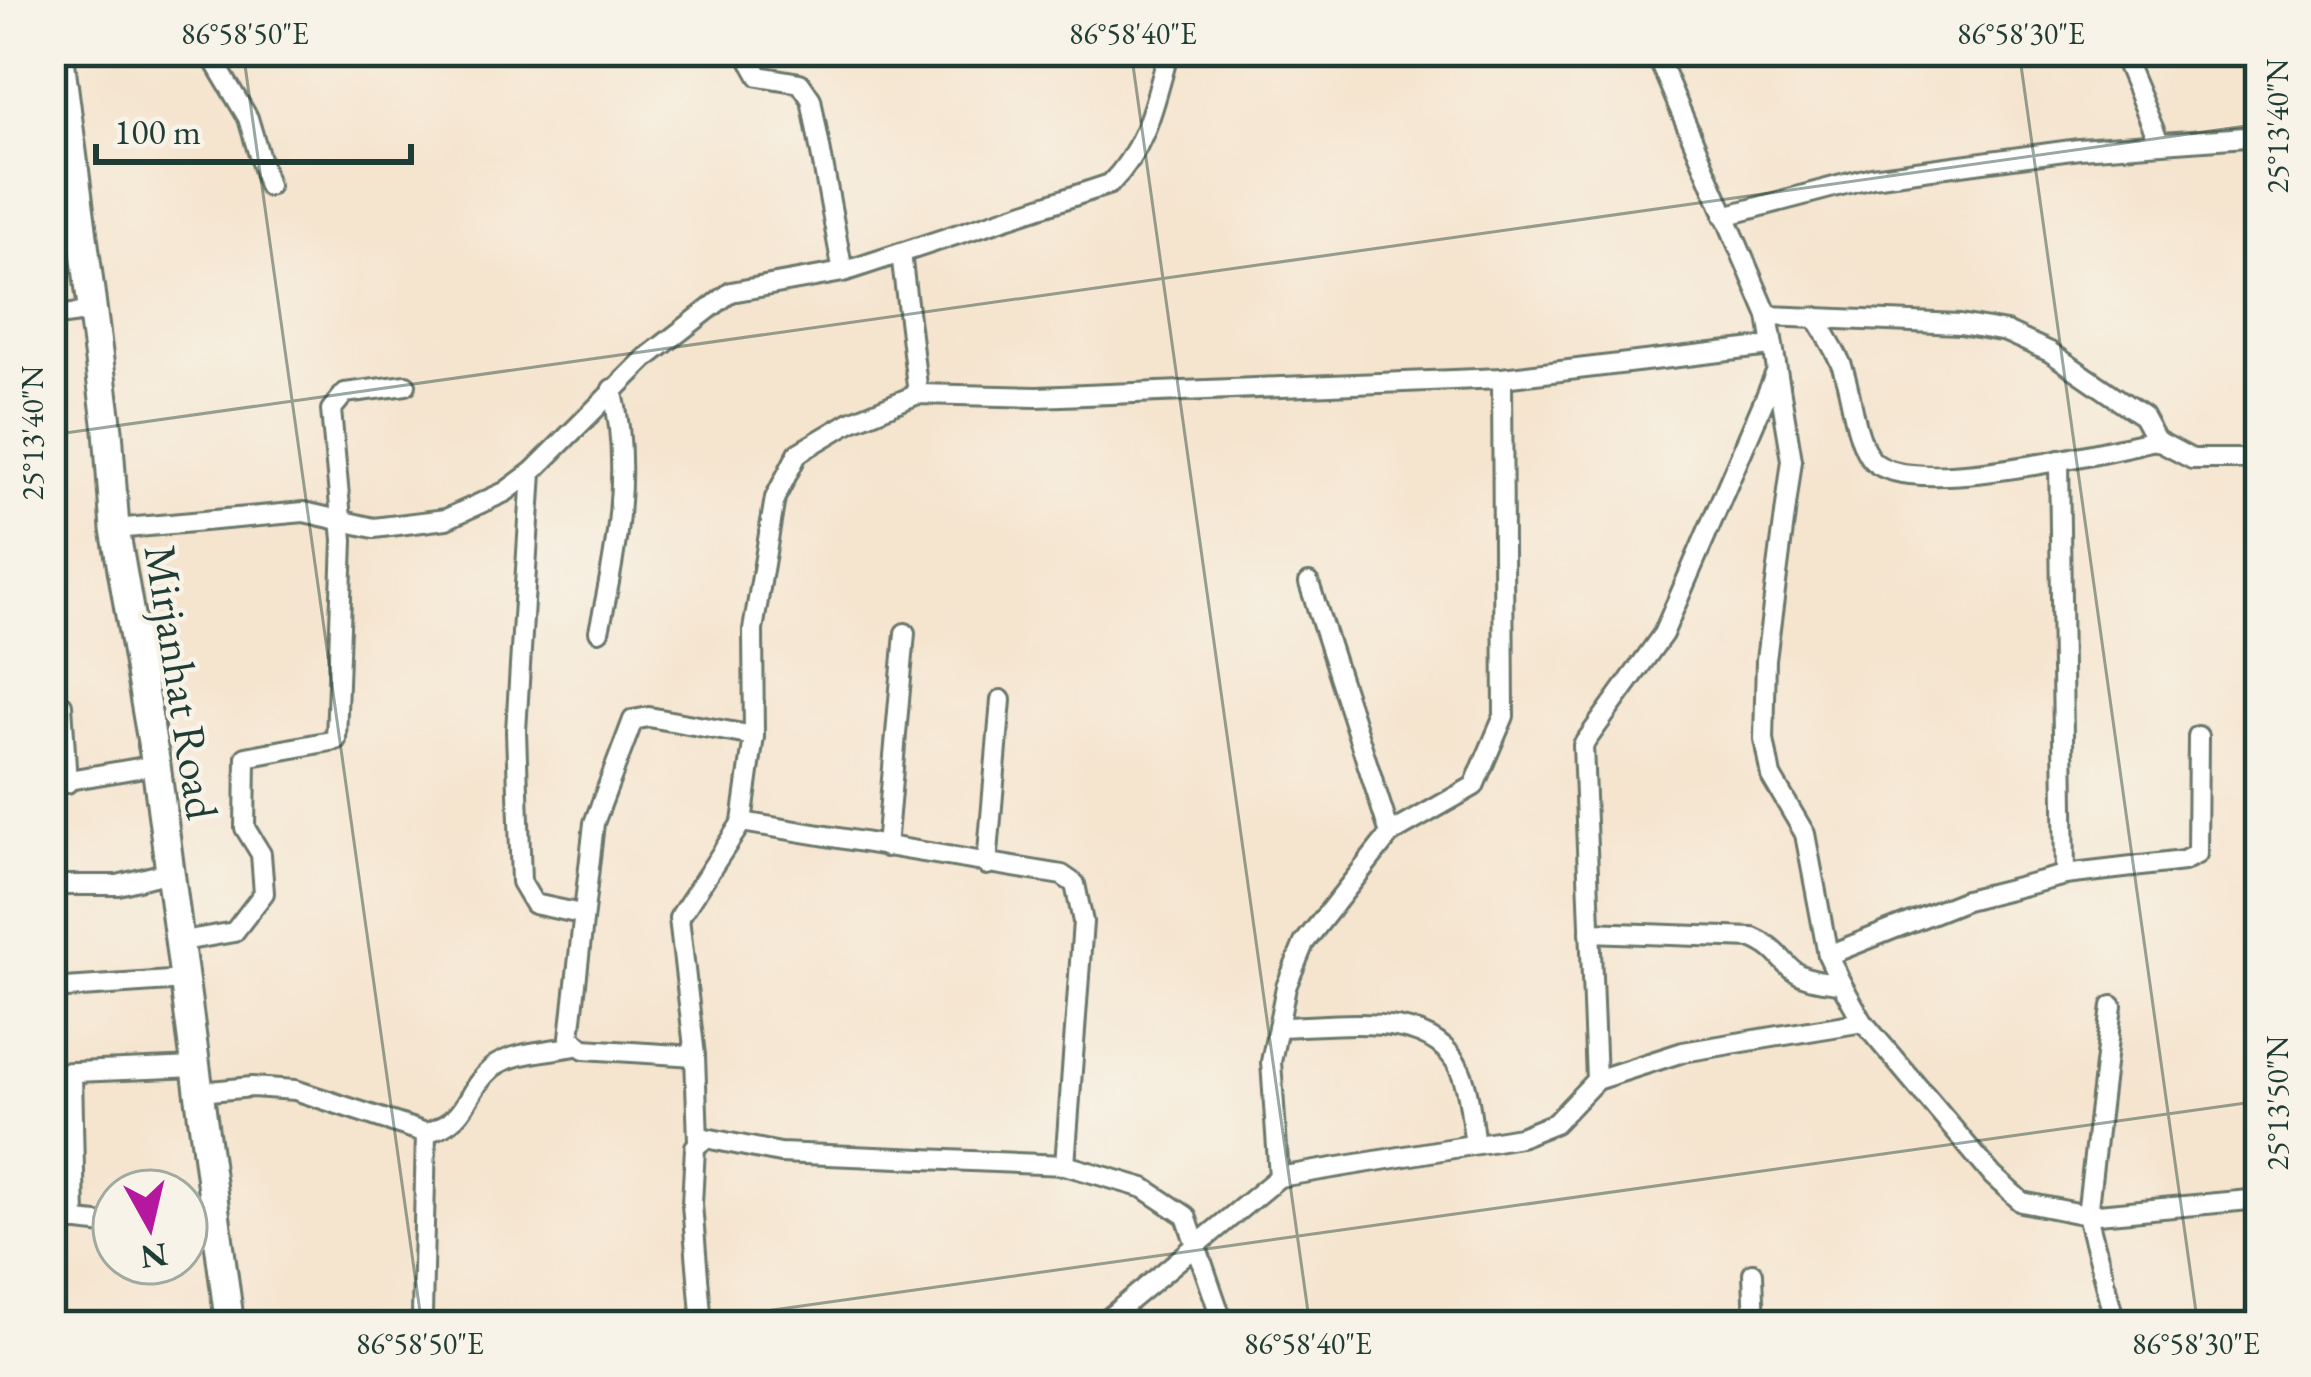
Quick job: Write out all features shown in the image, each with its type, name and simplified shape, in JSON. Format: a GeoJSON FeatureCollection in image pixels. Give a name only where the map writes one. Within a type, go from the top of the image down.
{"type":"FeatureCollection","features":[{"type":"Feature","properties":{"kind":"main road","name":"Mirjanhat Road"},"geometry":{"type":"LineString","coordinates":[[59,51],[115,529],[156,765],[230,1326]]}},
{"type":"Feature","properties":{"kind":"street"},"geometry":{"type":"LineString","coordinates":[[208,51],[248,118],[268,186]]}},
{"type":"Feature","properties":{"kind":"street"},"geometry":{"type":"LineString","coordinates":[[746,51],[747,63],[759,76],[800,83],[811,99],[843,272]]}},
{"type":"Feature","properties":{"kind":"street"},"geometry":{"type":"LineString","coordinates":[[115,529],[304,512],[374,528],[427,525],[488,502],[532,472],[612,389],[709,304],[731,292],[843,272],[1110,184],[1130,164],[1148,126],[1168,51]]}},
{"type":"Feature","properties":{"kind":"street"},"geometry":{"type":"LineString","coordinates":[[1655,51],[1768,316],[1792,460],[1766,660],[1763,739],[1771,776],[1805,834],[1828,955],[1841,983],[1863,1022],[1993,1176],[2023,1202],[2087,1215],[2260,1199]]}},
{"type":"Feature","properties":{"kind":"street"},"geometry":{"type":"LineString","coordinates":[[2121,51],[2159,142]]}},
{"type":"Feature","properties":{"kind":"street"},"geometry":{"type":"LineString","coordinates":[[1724,216],[1872,177],[2159,142],[2260,136]]}},
{"type":"Feature","properties":{"kind":"street"},"geometry":{"type":"LineString","coordinates":[[901,253],[918,394]]}},
{"type":"Feature","properties":{"kind":"street"},"geometry":{"type":"LineString","coordinates":[[51,317],[93,311]]}},
{"type":"Feature","properties":{"kind":"street"},"geometry":{"type":"LineString","coordinates":[[1768,316],[1960,324],[2006,332],[2050,352],[2143,416],[2156,440],[2192,459],[2260,459]]}},
{"type":"Feature","properties":{"kind":"street"},"geometry":{"type":"LineString","coordinates":[[1815,317],[1841,364],[1866,452],[1884,469],[2008,471],[2156,440]]}},
{"type":"Feature","properties":{"kind":"street"},"geometry":{"type":"LineString","coordinates":[[702,1326],[691,1183],[698,1141],[695,1056],[679,918],[742,822],[754,736],[752,630],[782,476],[798,453],[850,422],[918,394],[1037,397],[1502,378],[1772,346]]}},
{"type":"Feature","properties":{"kind":"street"},"geometry":{"type":"LineString","coordinates":[[1596,1080],[1583,746],[1664,634],[1776,373]]}},
{"type":"Feature","properties":{"kind":"street"},"geometry":{"type":"LineString","coordinates":[[1279,1177],[1271,1062],[1286,986],[1304,943],[1390,834],[1474,786],[1504,716],[1502,378]]}},
{"type":"Feature","properties":{"kind":"street"},"geometry":{"type":"LineString","coordinates":[[177,942],[234,932],[264,893],[261,854],[245,829],[246,757],[336,740],[340,519],[329,422],[335,399],[345,393],[406,386]]}},
{"type":"Feature","properties":{"kind":"street"},"geometry":{"type":"LineString","coordinates":[[599,631],[618,533],[621,434],[612,389]]}},
{"type":"Feature","properties":{"kind":"street"},"geometry":{"type":"LineString","coordinates":[[2059,460],[2065,875]]}},
{"type":"Feature","properties":{"kind":"street"},"geometry":{"type":"LineString","coordinates":[[532,472],[516,731],[520,882],[534,904],[581,914]]}},
{"type":"Feature","properties":{"kind":"street"},"geometry":{"type":"LineString","coordinates":[[1309,583],[1390,834]]}},
{"type":"Feature","properties":{"kind":"street"},"geometry":{"type":"LineString","coordinates":[[886,848],[905,633]]}},
{"type":"Feature","properties":{"kind":"street"},"geometry":{"type":"LineString","coordinates":[[51,700],[62,705],[59,783],[156,765]]}},
{"type":"Feature","properties":{"kind":"street"},"geometry":{"type":"LineString","coordinates":[[987,865],[1000,700]]}},
{"type":"Feature","properties":{"kind":"street"},"geometry":{"type":"LineString","coordinates":[[575,1046],[570,1037],[594,824],[633,720],[649,717],[754,736]]}},
{"type":"Feature","properties":{"kind":"street"},"geometry":{"type":"LineString","coordinates":[[1828,955],[1966,900],[2065,875],[2183,860],[2197,854],[2198,736]]}},
{"type":"Feature","properties":{"kind":"street"},"geometry":{"type":"LineString","coordinates":[[742,822],[1062,875],[1075,884],[1081,899],[1065,1165]]}},
{"type":"Feature","properties":{"kind":"street"},"geometry":{"type":"LineString","coordinates":[[51,885],[118,885],[169,872]]}},
{"type":"Feature","properties":{"kind":"street"},"geometry":{"type":"LineString","coordinates":[[1591,932],[1753,938],[1766,944],[1793,974],[1841,983]]}},
{"type":"Feature","properties":{"kind":"street"},"geometry":{"type":"LineString","coordinates":[[51,989],[185,980]]}},
{"type":"Feature","properties":{"kind":"street"},"geometry":{"type":"LineString","coordinates":[[2112,1006],[2087,1215],[2116,1326]]}},
{"type":"Feature","properties":{"kind":"street"},"geometry":{"type":"LineString","coordinates":[[1099,1326],[1279,1177],[1520,1136],[1555,1123],[1596,1080],[1683,1052],[1863,1022]]}},
{"type":"Feature","properties":{"kind":"street"},"geometry":{"type":"LineString","coordinates":[[1278,1027],[1401,1028],[1435,1040],[1464,1078],[1475,1144]]}},
{"type":"Feature","properties":{"kind":"street"},"geometry":{"type":"LineString","coordinates":[[51,1073],[295,1090],[426,1133],[455,1121],[500,1061],[575,1046],[695,1056]]}},
{"type":"Feature","properties":{"kind":"street"},"geometry":{"type":"LineString","coordinates":[[72,1072],[75,1221]]}},
{"type":"Feature","properties":{"kind":"street"},"geometry":{"type":"LineString","coordinates":[[422,1315],[426,1133]]}},
{"type":"Feature","properties":{"kind":"street"},"geometry":{"type":"LineString","coordinates":[[698,1141],[715,1138],[780,1154],[1065,1165],[1163,1197],[1186,1216],[1224,1326]]}},
{"type":"Feature","properties":{"kind":"street"},"geometry":{"type":"LineString","coordinates":[[51,1218],[90,1223]]}},
{"type":"Feature","properties":{"kind":"street"},"geometry":{"type":"LineString","coordinates":[[210,1236],[221,1237]]}},
{"type":"Feature","properties":{"kind":"street"},"geometry":{"type":"LineString","coordinates":[[1753,1273],[1755,1326]]}}]}
